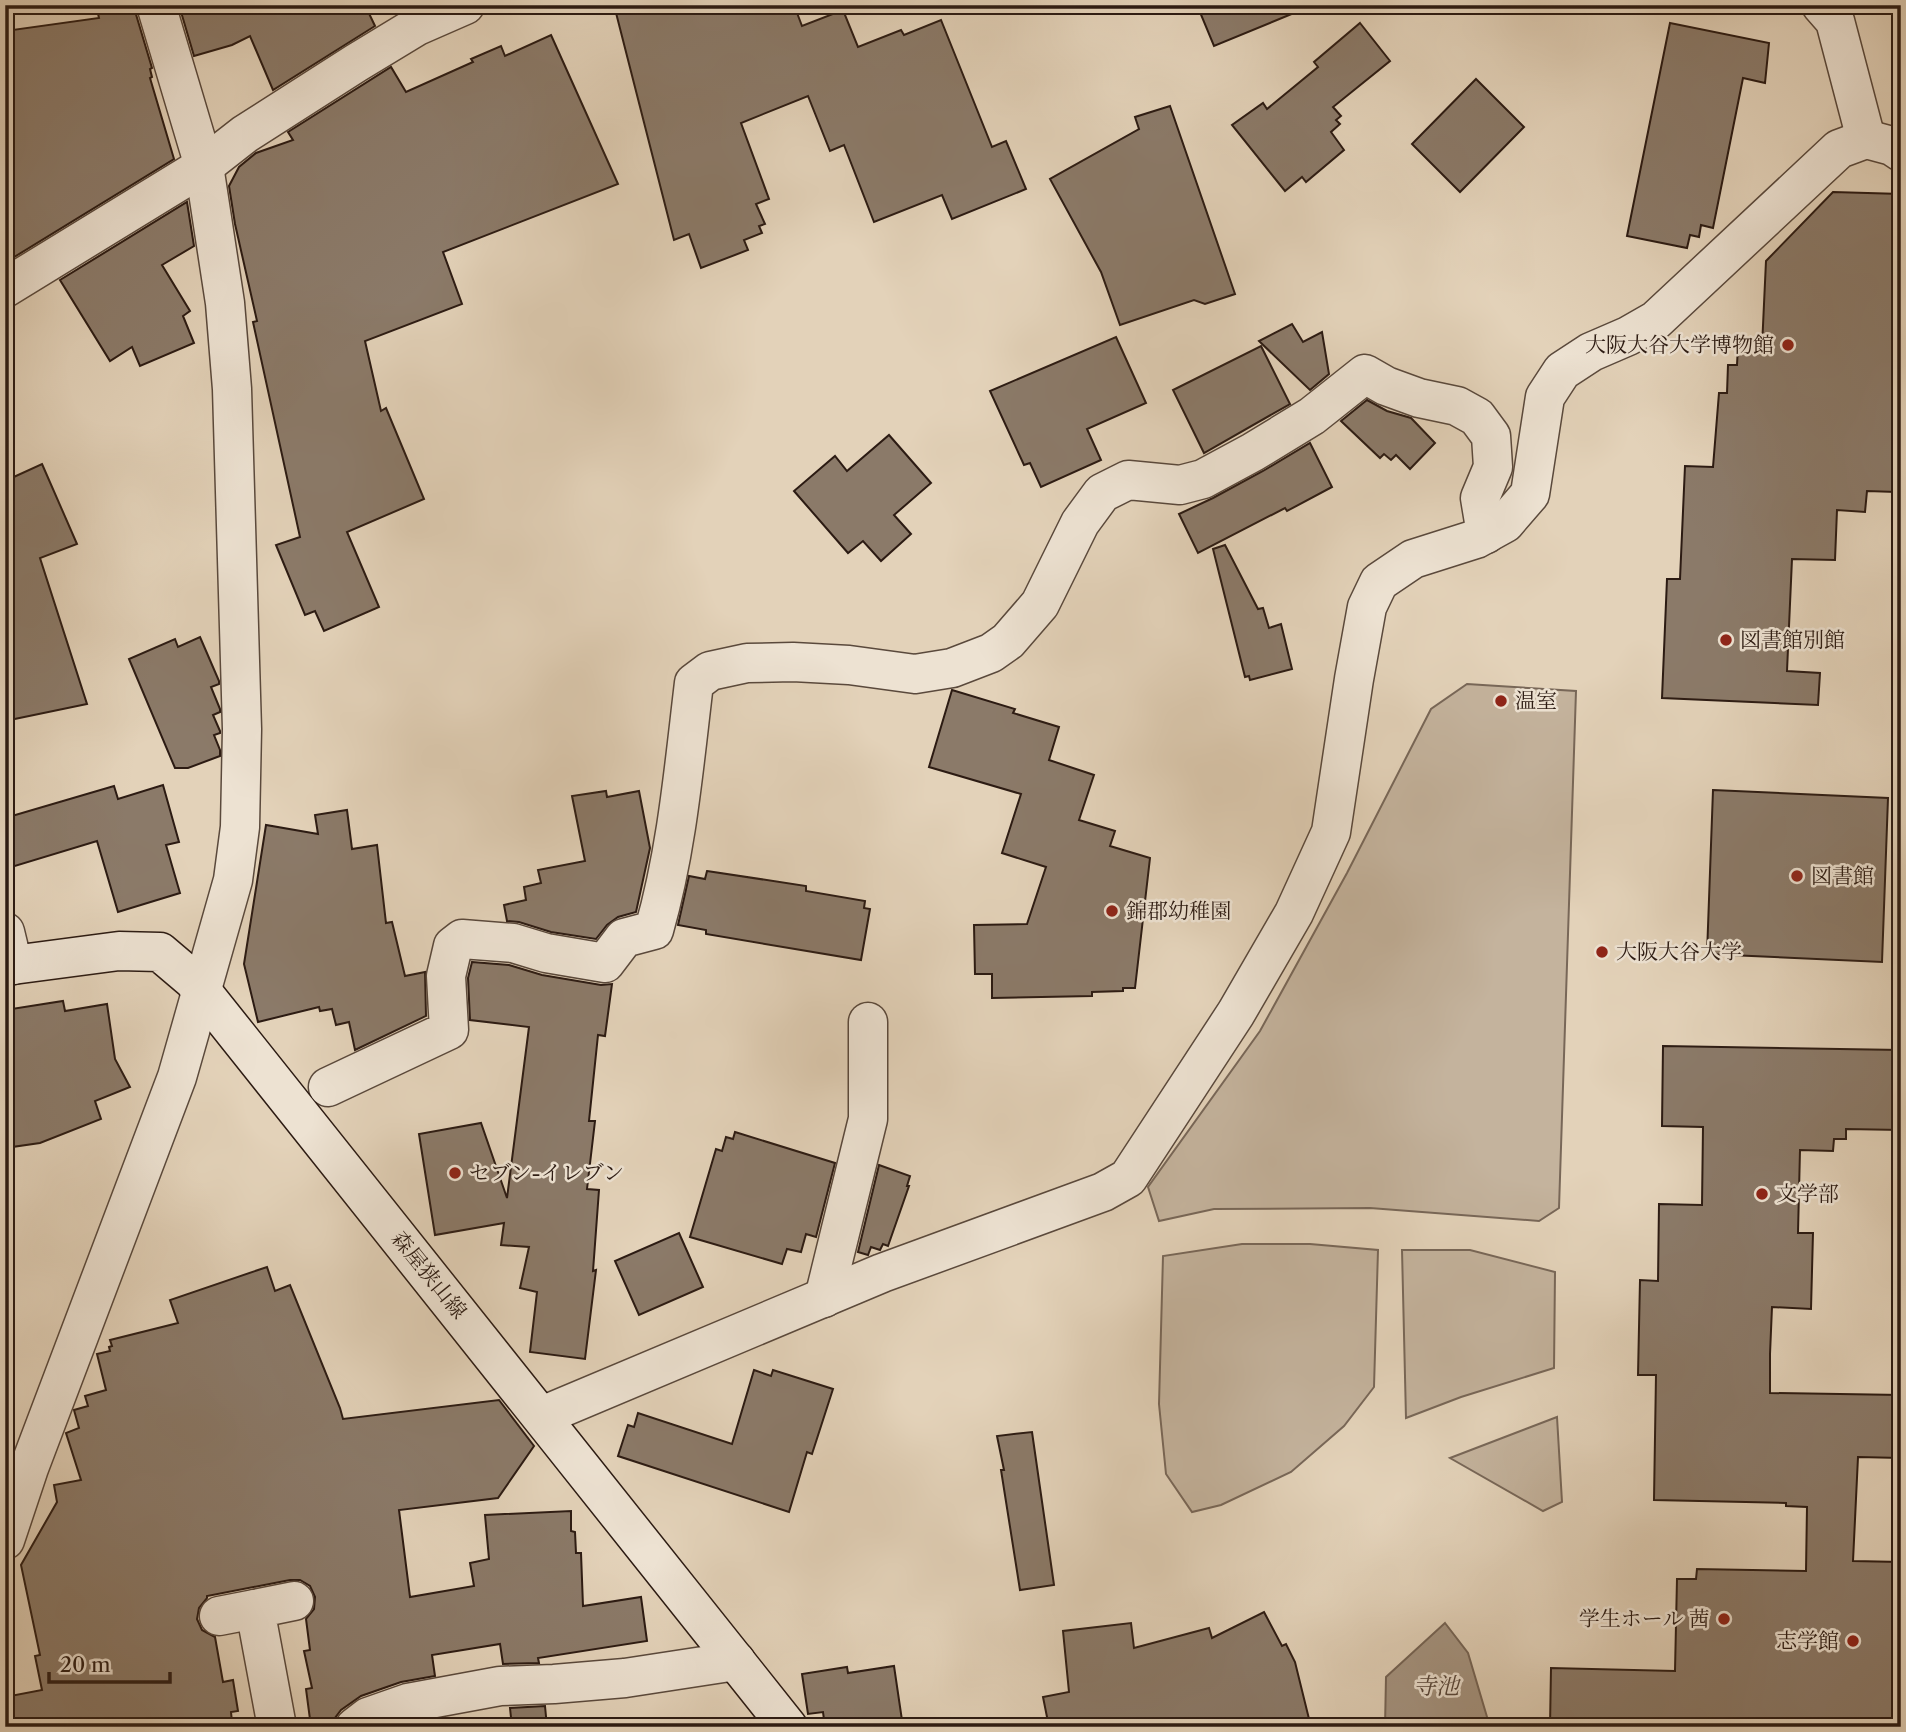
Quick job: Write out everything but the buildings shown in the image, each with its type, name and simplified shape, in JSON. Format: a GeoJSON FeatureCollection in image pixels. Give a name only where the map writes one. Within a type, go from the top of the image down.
{"type":"FeatureCollection","features":[{"type":"Feature","properties":{"kind":"street"},"geometry":{"type":"LineString","coordinates":[[5,1539],[29,1468],[177,1077],[233,880],[240,827],[242,729],[232,389],[225,303],[204,166],[156,5]]}},
{"type":"Feature","properties":{"kind":"street"},"geometry":{"type":"LineString","coordinates":[[5,288],[204,166],[245,134],[356,63],[417,26],[465,5]]}},
{"type":"Feature","properties":{"kind":"street"},"geometry":{"type":"LineString","coordinates":[[542,1416],[882,1273],[1103,1192],[1128,1178],[1236,1013],[1294,913],[1331,832],[1367,607],[1379,582],[1413,559],[1476,539],[1505,523],[1530,494],[1545,397],[1562,371],[1591,352],[1656,320],[1839,149],[1883,146],[1835,21],[1821,5]]}},
{"type":"Feature","properties":{"kind":"street"},"geometry":{"type":"LineString","coordinates":[[328,1087],[449,1030],[446,976],[453,946],[462,939],[513,943],[546,953],[605,963],[624,938],[654,930],[665,894],[672,855],[694,683],[710,671],[747,663],[793,662],[849,665],[915,674],[952,668],[990,653],[1008,641],[1040,604],[1080,523],[1102,493],[1128,480],[1180,485],[1203,479],[1312,416],[1365,374],[1386,386],[1419,398],[1457,406],[1477,417],[1491,436],[1493,467],[1480,498],[1486,534]]}},
{"type":"Feature","properties":{"kind":"street","name":"森屋狭山線"},"geometry":{"type":"LineString","coordinates":[[8,955],[119,951],[160,953],[177,966],[201,991],[788,1727]]}},
{"type":"Feature","properties":{"kind":"street"},"geometry":{"type":"LineString","coordinates":[[824,1298],[868,1119],[868,1022]]}},
{"type":"Feature","properties":{"kind":"street"},"geometry":{"type":"LineString","coordinates":[[219,1616],[294,1601]]}},
{"type":"Feature","properties":{"kind":"street"},"geometry":{"type":"LineString","coordinates":[[255,1609],[277,1727]]}},
{"type":"Feature","properties":{"kind":"street"},"geometry":{"type":"LineString","coordinates":[[355,1727],[368,1717],[408,1703],[500,1686],[625,1678],[736,1661]]}},
{"type":"Feature","properties":{"kind":"shaded area"},"geometry":{"type":"Polygon","coordinates":[[[1467,684],[1576,691],[1559,1208],[1539,1221],[1370,1208],[1214,1209],[1159,1221],[1148,1187],[1260,1031],[1347,873],[1431,709],[1467,684]]]}},
{"type":"Feature","properties":{"kind":"shaded area"},"geometry":{"type":"Polygon","coordinates":[[[1242,1244],[1310,1244],[1378,1250],[1374,1387],[1344,1426],[1291,1472],[1221,1505],[1192,1512],[1166,1474],[1159,1404],[1163,1256],[1242,1244]]]}},
{"type":"Feature","properties":{"kind":"shaded area"},"geometry":{"type":"Polygon","coordinates":[[[1402,1250],[1470,1250],[1555,1272],[1554,1368],[1461,1397],[1406,1418],[1402,1250]]]}},
{"type":"Feature","properties":{"kind":"shaded area"},"geometry":{"type":"Polygon","coordinates":[[[1557,1417],[1562,1502],[1543,1511],[1450,1458],[1557,1417]]]}},
{"type":"Feature","properties":{"kind":"water","name":"寺池"},"geometry":{"type":"Polygon","coordinates":[[[1445,1623],[1468,1653],[1490,1727],[1385,1727],[1386,1677],[1445,1623]]]}},
{"type":"Feature","properties":{"kind":"place","name":"大阪大谷大学博物館"},"geometry":{"type":"Point","coordinates":[1788,345]}},
{"type":"Feature","properties":{"kind":"place","name":"図書館別館"},"geometry":{"type":"Point","coordinates":[1726,640]}},
{"type":"Feature","properties":{"kind":"place","name":"温室"},"geometry":{"type":"Point","coordinates":[1501,701]}},
{"type":"Feature","properties":{"kind":"place","name":"図書館"},"geometry":{"type":"Point","coordinates":[1797,876]}},
{"type":"Feature","properties":{"kind":"place","name":"錦郡幼稚園"},"geometry":{"type":"Point","coordinates":[1112,911]}},
{"type":"Feature","properties":{"kind":"place","name":"大阪大谷大学"},"geometry":{"type":"Point","coordinates":[1602,952]}},
{"type":"Feature","properties":{"kind":"place","name":"セブン-イレブン"},"geometry":{"type":"Point","coordinates":[455,1173]}},
{"type":"Feature","properties":{"kind":"place","name":"文学部"},"geometry":{"type":"Point","coordinates":[1762,1194]}},
{"type":"Feature","properties":{"kind":"place","name":"学生ホール 茜"},"geometry":{"type":"Point","coordinates":[1724,1619]}},
{"type":"Feature","properties":{"kind":"place","name":"志学館"},"geometry":{"type":"Point","coordinates":[1853,1641]}}]}
